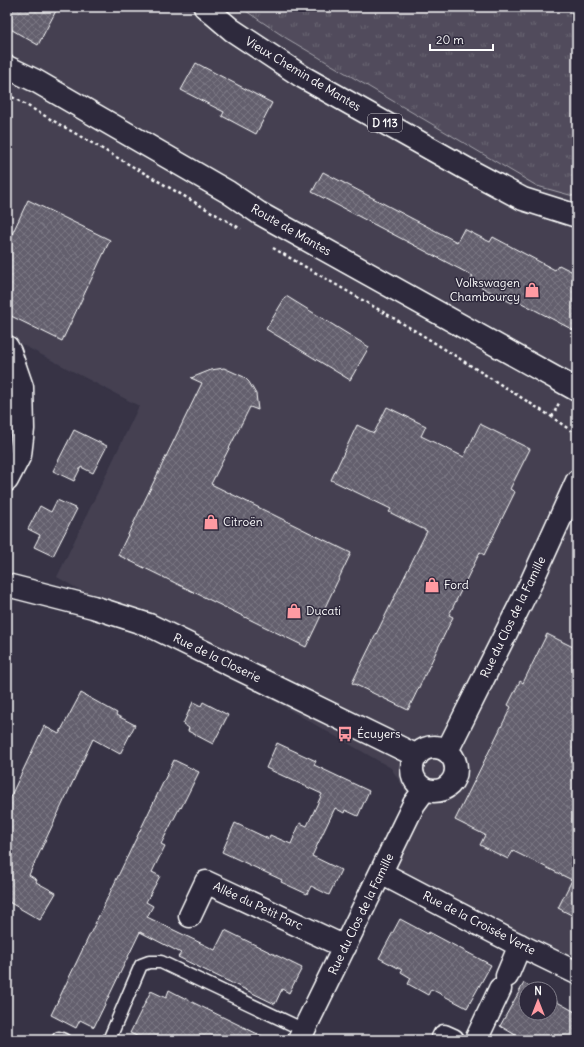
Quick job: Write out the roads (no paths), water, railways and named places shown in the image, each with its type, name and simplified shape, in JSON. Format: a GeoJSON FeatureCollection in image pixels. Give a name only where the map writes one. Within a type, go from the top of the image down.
{"type":"FeatureCollection","features":[{"type":"Feature","properties":{"kind":"street","name":"Vieux Chemin de Mantes"},"geometry":{"type":"LineString","coordinates":[[205,7],[232,30],[303,77],[523,199],[577,216]]}},
{"type":"Feature","properties":{"kind":"street","name":"Route de Mantes"},"geometry":{"type":"LineString","coordinates":[[7,67],[36,81],[194,172],[260,213],[569,396]]}},
{"type":"Feature","properties":{"kind":"street"},"geometry":{"type":"LineString","coordinates":[[7,347],[22,387],[23,429],[20,455],[7,480]]}},
{"type":"Feature","properties":{"kind":"street","name":"Rue du Clos de la Famille"},"geometry":{"type":"LineString","coordinates":[[446,751],[530,585],[577,481]]}},
{"type":"Feature","properties":{"kind":"street","name":"Rue de la Closerie"},"geometry":{"type":"LineString","coordinates":[[7,585],[93,607],[149,625],[417,756]]}},
{"type":"Feature","properties":{"kind":"street"},"geometry":{"type":"LineString","coordinates":[[434,747],[446,751],[452,756],[455,762],[455,777],[446,788],[439,791],[425,789],[415,780],[413,774],[412,768],[417,756],[434,747]]}},
{"type":"Feature","properties":{"kind":"street","name":"Rue du Clos de la Famille"},"geometry":{"type":"LineString","coordinates":[[301,1035],[414,804],[425,789]]}},
{"type":"Feature","properties":{"kind":"street","name":"Rue de la Croisée Verte"},"geometry":{"type":"LineString","coordinates":[[381,873],[577,973]]}},
{"type":"Feature","properties":{"kind":"street","name":"Allée du Petit Parc"},"geometry":{"type":"LineString","coordinates":[[190,916],[206,882],[345,947]]}},
{"type":"Feature","properties":{"kind":"street"},"geometry":{"type":"LineString","coordinates":[[476,1040],[520,945]]}},
{"type":"Feature","properties":{"kind":"street"},"geometry":{"type":"LineString","coordinates":[[442,1040],[444,1036],[453,1040]]}},
{"type":"Feature","properties":{"kind":"lane"},"geometry":{"type":"LineString","coordinates":[[109,1040],[141,965],[149,962],[161,962],[288,1021],[301,1035]]}},
{"type":"Feature","properties":{"kind":"place","name":"Volkswagen Chambourcy"},"geometry":{"type":"Point","coordinates":[532,290]}},
{"type":"Feature","properties":{"kind":"place","name":"Citroën"},"geometry":{"type":"Point","coordinates":[211,522]}},
{"type":"Feature","properties":{"kind":"place","name":"Ford"},"geometry":{"type":"Point","coordinates":[432,585]}},
{"type":"Feature","properties":{"kind":"place","name":"Ducati"},"geometry":{"type":"Point","coordinates":[294,611]}},
{"type":"Feature","properties":{"kind":"place","name":"Écuyers"},"geometry":{"type":"Point","coordinates":[345,734]}}]}
